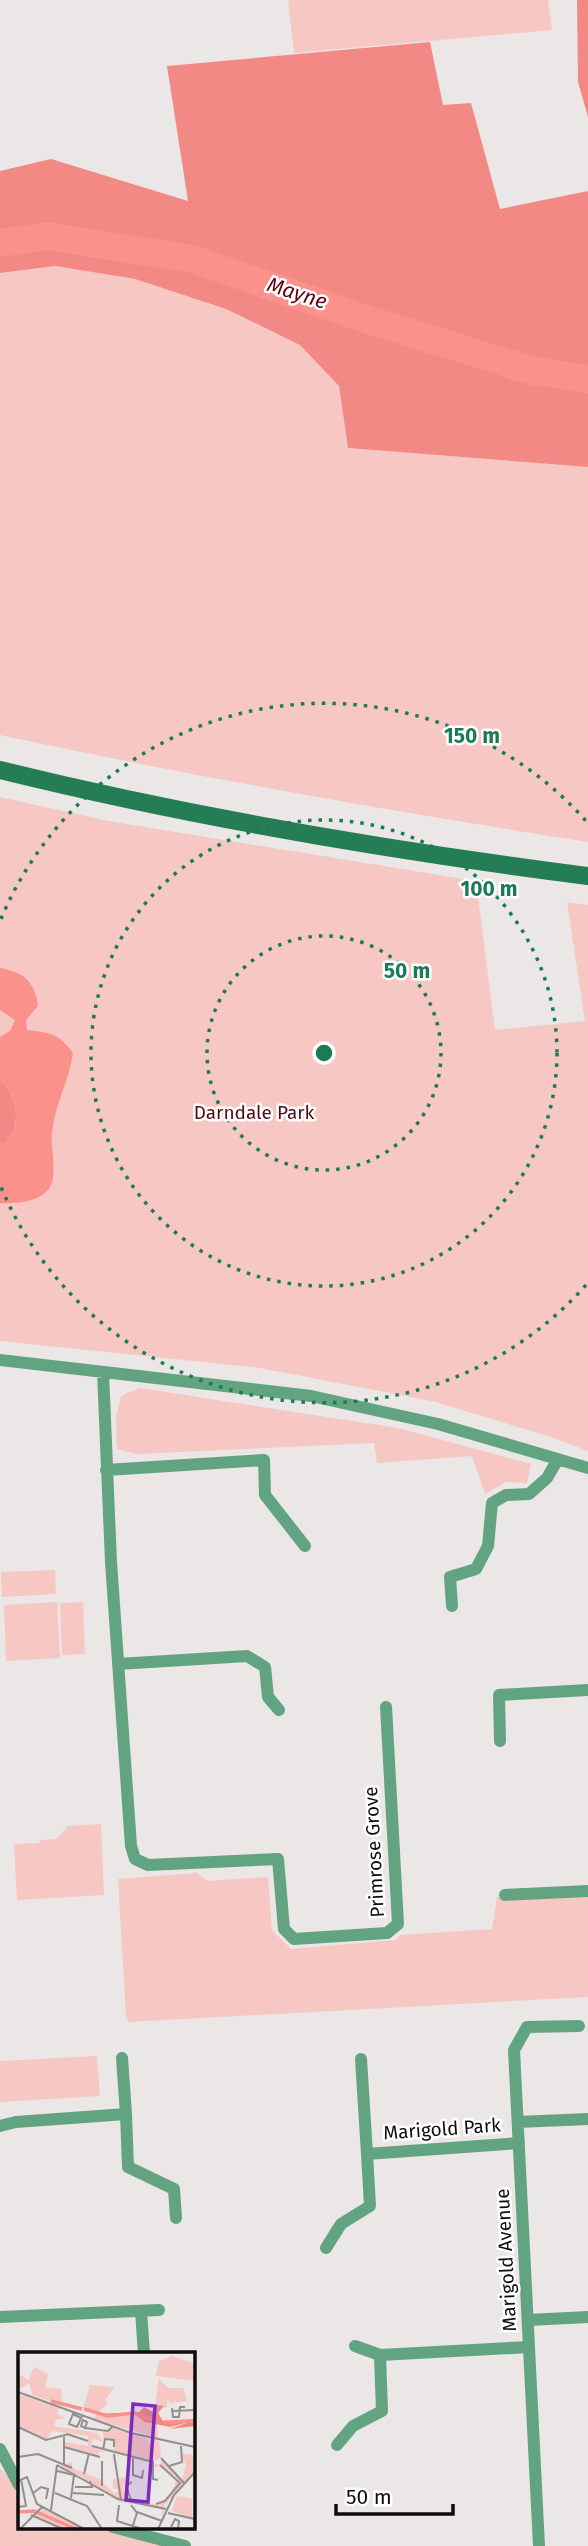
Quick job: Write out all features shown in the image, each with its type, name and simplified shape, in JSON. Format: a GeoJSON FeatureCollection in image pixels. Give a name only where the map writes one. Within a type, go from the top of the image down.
{"type":"FeatureCollection","features":[{"type":"Feature","properties":{"kind":"main road"},"geometry":{"type":"LineString","coordinates":[[0,770],[320,835],[588,876]]}},
{"type":"Feature","properties":{"kind":"street"},"geometry":{"type":"LineString","coordinates":[[0,1360],[311,1396],[438,1424],[588,1468]]}},
{"type":"Feature","properties":{"kind":"street","name":"Primrose Grove"},"geometry":{"type":"LineString","coordinates":[[103,1372],[118,1664],[131,1846],[135,1859],[148,1865],[278,1859],[284,1929],[294,1939],[387,1933],[398,1924],[386,1707]]}},
{"type":"Feature","properties":{"kind":"street"},"geometry":{"type":"LineString","coordinates":[[452,1606],[450,1577],[476,1569],[488,1546],[492,1503],[506,1495],[529,1494],[547,1478],[558,1459]]}},
{"type":"Feature","properties":{"kind":"street"},"geometry":{"type":"LineString","coordinates":[[106,1470],[264,1460],[265,1495],[305,1546]]}},
{"type":"Feature","properties":{"kind":"street"},"geometry":{"type":"LineString","coordinates":[[118,1664],[247,1656],[265,1667],[268,1697],[279,1710]]}},
{"type":"Feature","properties":{"kind":"street"},"geometry":{"type":"LineString","coordinates":[[500,1741],[499,1695],[588,1690]]}},
{"type":"Feature","properties":{"kind":"street"},"geometry":{"type":"LineString","coordinates":[[505,1895],[588,1891]]}},
{"type":"Feature","properties":{"kind":"street","name":"Marigold Avenue"},"geometry":{"type":"LineString","coordinates":[[539,2546],[514,2050],[527,2027],[579,2026]]}},
{"type":"Feature","properties":{"kind":"street"},"geometry":{"type":"LineString","coordinates":[[122,2058],[128,2167],[174,2189],[176,2218]]}},
{"type":"Feature","properties":{"kind":"street","name":"Marigold Park"},"geometry":{"type":"LineString","coordinates":[[326,2248],[341,2224],[370,2206],[361,2059]]}},
{"type":"Feature","properties":{"kind":"street"},"geometry":{"type":"LineString","coordinates":[[0,2126],[16,2122],[126,2114]]}},
{"type":"Feature","properties":{"kind":"street"},"geometry":{"type":"LineString","coordinates":[[518,2122],[588,2119]]}},
{"type":"Feature","properties":{"kind":"street","name":"Marigold Park"},"geometry":{"type":"LineString","coordinates":[[368,2154],[519,2143]]}},
{"type":"Feature","properties":{"kind":"street"},"geometry":{"type":"LineString","coordinates":[[0,2318],[159,2310]]}},
{"type":"Feature","properties":{"kind":"street"},"geometry":{"type":"LineString","coordinates":[[141,2311],[144,2352]]}},
{"type":"Feature","properties":{"kind":"street"},"geometry":{"type":"LineString","coordinates":[[528,2320],[588,2317]]}},
{"type":"Feature","properties":{"kind":"street"},"geometry":{"type":"LineString","coordinates":[[355,2346],[380,2355],[529,2347]]}},
{"type":"Feature","properties":{"kind":"street"},"geometry":{"type":"LineString","coordinates":[[337,2445],[353,2426],[382,2411],[380,2355]]}},
{"type":"Feature","properties":{"kind":"street"},"geometry":{"type":"LineString","coordinates":[[0,2449],[18,2483]]}},
{"type":"Feature","properties":{"kind":"street"},"geometry":{"type":"LineString","coordinates":[[117,2528],[185,2546]]}},
{"type":"Feature","properties":{"kind":"green space"},"geometry":{"type":"Polygon","coordinates":[[[288,0],[548,0],[552,30],[294,53],[288,0]]]}},
{"type":"Feature","properties":{"kind":"green space"},"geometry":{"type":"Polygon","coordinates":[[[55,266],[135,279],[226,309],[301,345],[339,386],[348,448],[588,467],[588,842],[293,793],[0,735],[0,273],[55,266]]]}},
{"type":"Feature","properties":{"kind":"green space","name":"Darndale Park"},"geometry":{"type":"Polygon","coordinates":[[[0,797],[108,821],[476,881],[495,1030],[585,1021],[567,902],[588,905],[588,1451],[432,1401],[260,1368],[0,1341],[0,797]]]}},
{"type":"Feature","properties":{"kind":"green space"},"geometry":{"type":"Polygon","coordinates":[[[140,1388],[398,1428],[531,1464],[527,1483],[506,1482],[485,1494],[472,1456],[377,1463],[374,1443],[137,1454],[117,1449],[116,1416],[121,1396],[140,1388]]]}},
{"type":"Feature","properties":{"kind":"green space"},"geometry":{"type":"Polygon","coordinates":[[[55,1570],[56,1594],[2,1597],[1,1572],[55,1570]]]}},
{"type":"Feature","properties":{"kind":"green space"},"geometry":{"type":"Polygon","coordinates":[[[57,1602],[60,1658],[6,1661],[4,1605],[57,1602]]]}},
{"type":"Feature","properties":{"kind":"green space"},"geometry":{"type":"Polygon","coordinates":[[[83,1602],[85,1654],[62,1655],[60,1603],[83,1602]]]}},
{"type":"Feature","properties":{"kind":"green space"},"geometry":{"type":"Polygon","coordinates":[[[101,1824],[104,1895],[17,1900],[14,1844],[57,1839],[68,1826],[101,1824]]]}},
{"type":"Feature","properties":{"kind":"green space"},"geometry":{"type":"Polygon","coordinates":[[[197,1873],[207,1881],[268,1877],[272,1930],[291,1949],[396,1940],[400,1935],[492,1929],[497,1897],[588,1892],[588,1997],[129,2022],[126,2017],[118,1879],[197,1873]]]}},
{"type":"Feature","properties":{"kind":"green space"},"geometry":{"type":"Polygon","coordinates":[[[97,2056],[100,2096],[0,2102],[0,2061],[97,2056]]]}},
{"type":"Feature","properties":{"kind":"green space"},"geometry":{"type":"Polygon","coordinates":[[[0,2469],[18,2484],[18,2528],[116,2528],[184,2546],[0,2546],[0,2469]]]}},
{"type":"Feature","properties":{"kind":"shaded area"},"geometry":{"type":"Polygon","coordinates":[[[577,0],[588,0],[588,117],[578,82],[577,0]]]}},
{"type":"Feature","properties":{"kind":"shaded area"},"geometry":{"type":"Polygon","coordinates":[[[430,42],[443,105],[471,103],[500,209],[588,191],[588,467],[348,448],[339,386],[300,345],[226,309],[135,279],[55,266],[0,273],[0,171],[51,159],[188,201],[167,66],[430,42]]]}},
{"type":"Feature","properties":{"kind":"shaded area"},"geometry":{"type":"Polygon","coordinates":[[[492,348],[549,361],[588,365],[588,392],[555,386],[536,386],[508,379],[489,370],[481,355],[492,348]]]}},
{"type":"Feature","properties":{"kind":"shaded area"},"geometry":{"type":"Polygon","coordinates":[[[0,968],[22,975],[34,990],[38,1006],[26,1020],[27,1030],[53,1035],[63,1041],[73,1053],[54,1122],[54,1167],[50,1187],[41,1196],[13,1203],[0,1203],[0,1142],[4,1144],[10,1137],[16,1123],[16,1115],[13,1099],[5,1084],[0,1083],[0,1037],[10,1031],[15,1020],[0,1010],[0,968]]]}},
{"type":"Feature","properties":{"kind":"shaded area"},"geometry":{"type":"Polygon","coordinates":[[[0,1083],[5,1084],[13,1099],[16,1115],[13,1131],[3,1145],[0,1142],[0,1083]]]}},
{"type":"Feature","properties":{"kind":"waterway","name":"Mayne"},"geometry":{"type":"LineString","coordinates":[[0,243],[48,236],[192,259],[372,321],[524,368],[588,380]]}}]}
